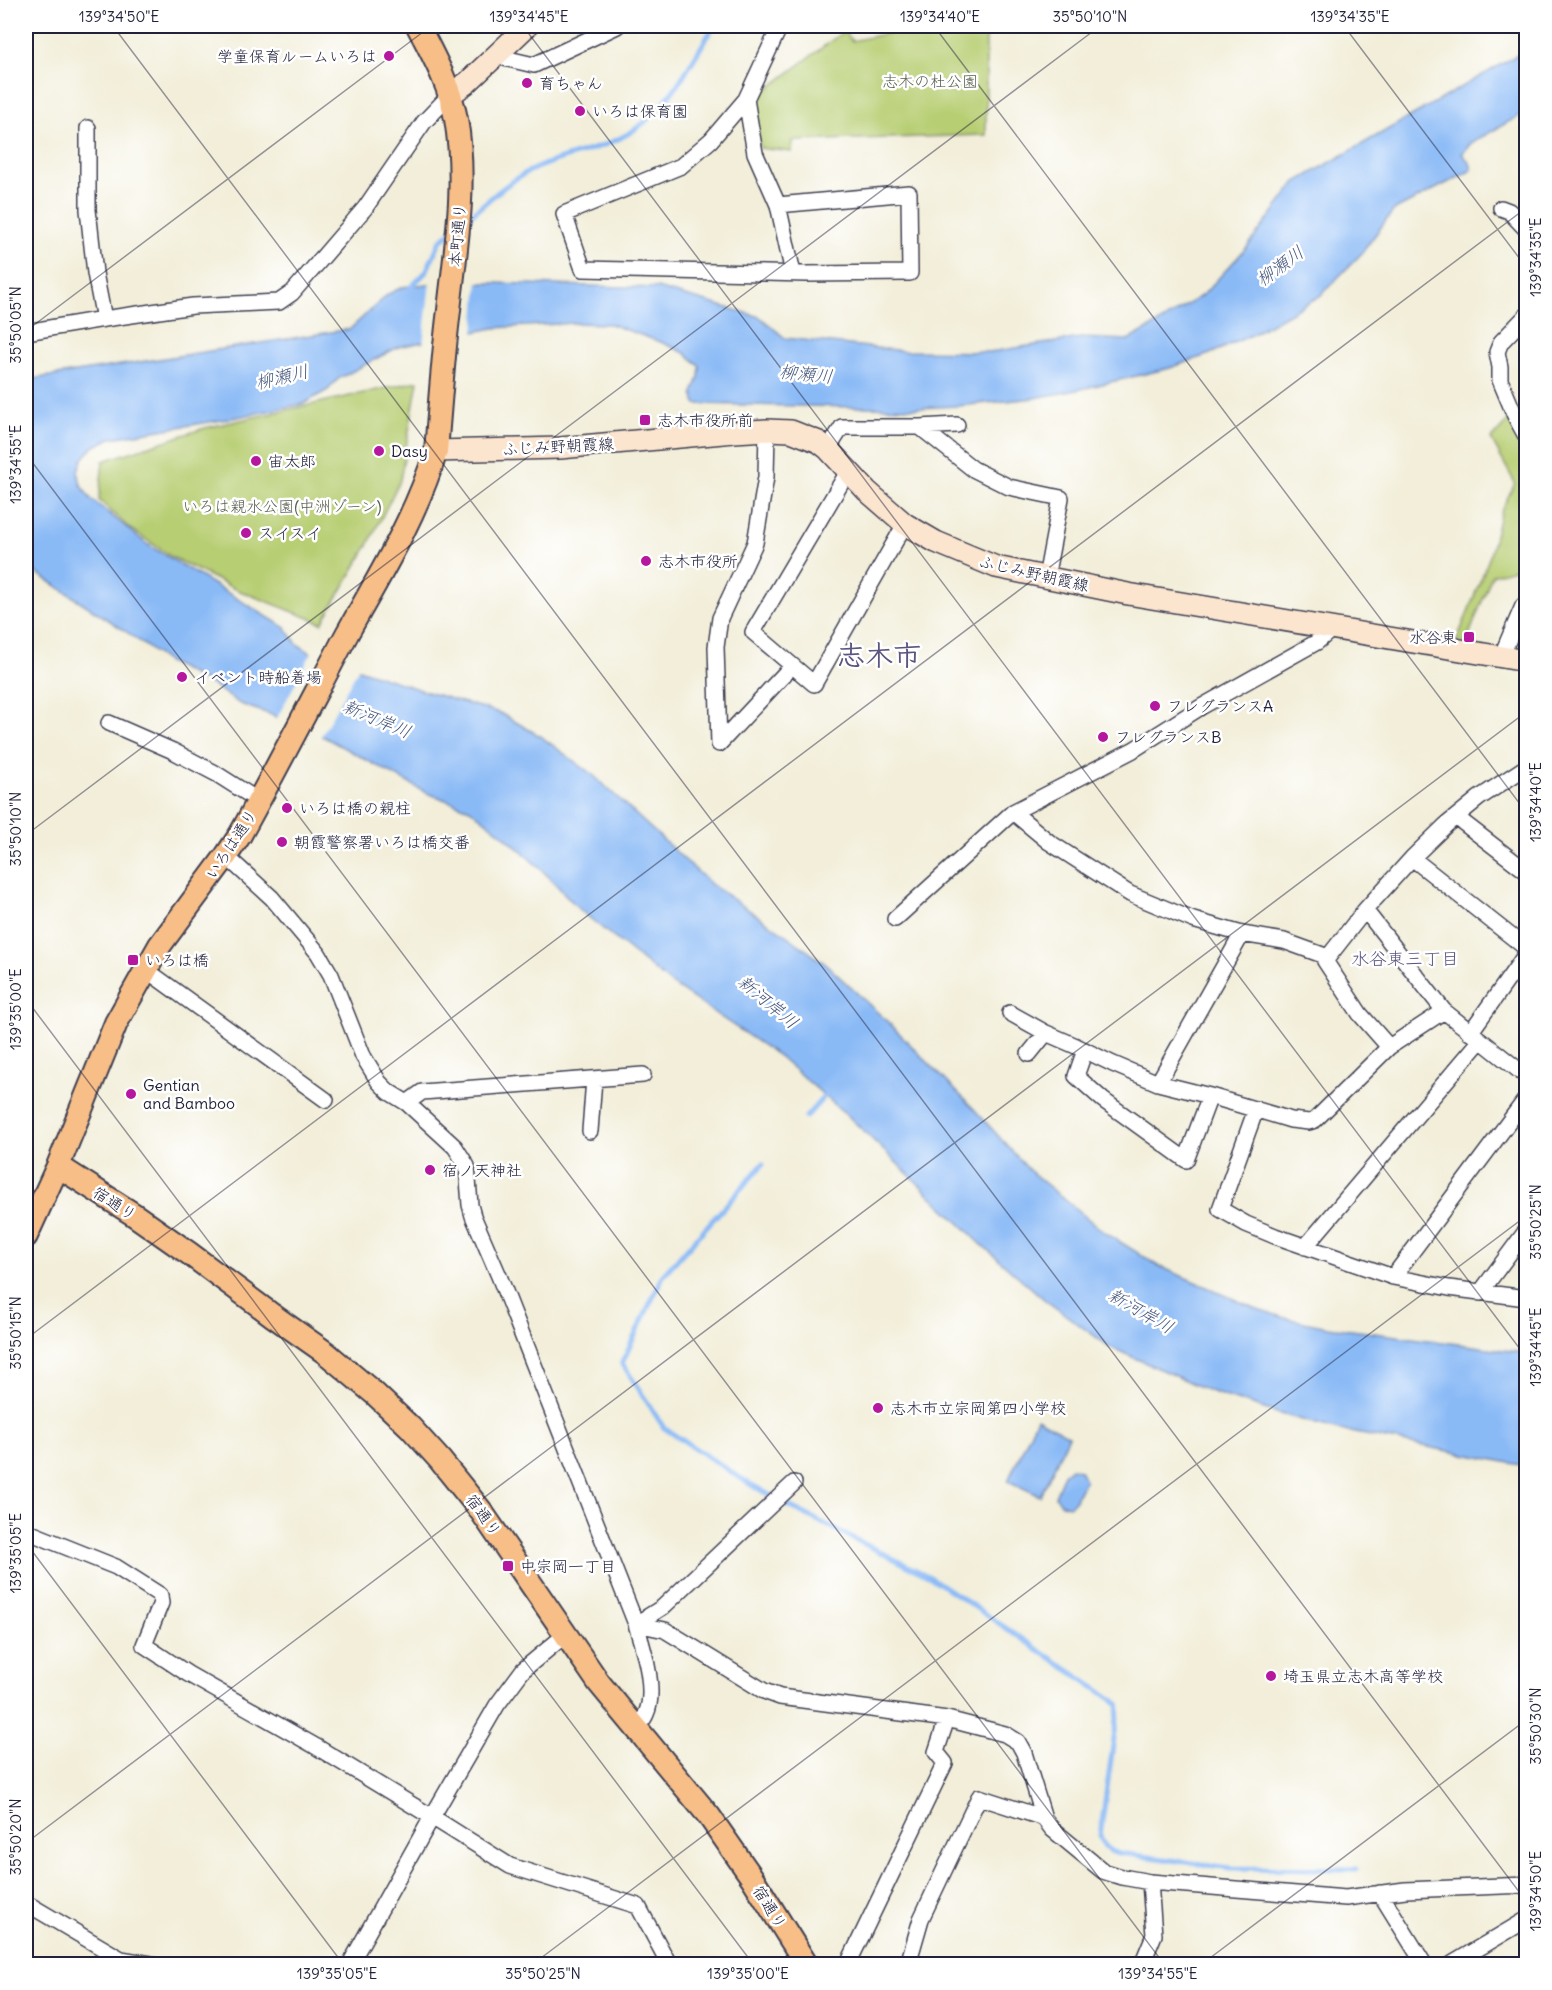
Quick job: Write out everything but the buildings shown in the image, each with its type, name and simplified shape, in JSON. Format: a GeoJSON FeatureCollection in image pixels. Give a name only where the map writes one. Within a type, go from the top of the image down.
{"type":"FeatureCollection","features":[{"type":"Feature","properties":{"kind":"main road","name":"本町通り"},"geometry":{"type":"LineString","coordinates":[[418,26],[450,95],[456,118],[461,185],[436,451]]}},
{"type":"Feature","properties":{"kind":"main road"},"geometry":{"type":"LineString","coordinates":[[450,95],[527,26]]}},
{"type":"Feature","properties":{"kind":"main road","name":"ふじみ野朝霞線"},"geometry":{"type":"LineString","coordinates":[[436,451],[560,448],[767,430],[791,431],[805,435],[828,449],[867,491],[905,524],[936,542],[996,567],[1046,578],[1527,661]]}},
{"type":"Feature","properties":{"kind":"main road","name":"いろは通り"},"geometry":{"type":"LineString","coordinates":[[27,1227],[58,1167],[116,1023],[145,969],[175,923],[226,856],[259,801],[407,525],[420,497],[436,451]]}},
{"type":"Feature","properties":{"kind":"main road","name":"宿通り"},"geometry":{"type":"LineString","coordinates":[[58,1167],[133,1214],[326,1353],[381,1399],[433,1451],[462,1485],[508,1549],[599,1683],[715,1824],[806,1965]]}},
{"type":"Feature","properties":{"kind":"street"},"geometry":{"type":"LineString","coordinates":[[495,56],[534,65],[618,26]]}},
{"type":"Feature","properties":{"kind":"street"},"geometry":{"type":"LineString","coordinates":[[778,205],[909,193],[910,273],[583,269],[564,214],[681,166],[711,140],[746,99],[780,26]]}},
{"type":"Feature","properties":{"kind":"street"},"geometry":{"type":"LineString","coordinates":[[26,332],[193,306],[279,302],[292,293],[365,208],[424,122],[450,95]]}},
{"type":"Feature","properties":{"kind":"street"},"geometry":{"type":"LineString","coordinates":[[746,99],[755,153],[778,205],[793,273]]}},
{"type":"Feature","properties":{"kind":"street"},"geometry":{"type":"LineString","coordinates":[[88,128],[88,210],[95,273],[104,319]]}},
{"type":"Feature","properties":{"kind":"street"},"geometry":{"type":"LineString","coordinates":[[1501,208],[1509,211],[1527,229]]}},
{"type":"Feature","properties":{"kind":"street"},"geometry":{"type":"LineString","coordinates":[[1527,316],[1501,342],[1497,352],[1500,381],[1521,413],[1527,436]]}},
{"type":"Feature","properties":{"kind":"street"},"geometry":{"type":"LineString","coordinates":[[828,449],[842,427],[957,425]]}},
{"type":"Feature","properties":{"kind":"street"},"geometry":{"type":"LineString","coordinates":[[920,427],[974,469],[1009,487],[1061,498],[1046,578]]}},
{"type":"Feature","properties":{"kind":"street"},"geometry":{"type":"LineString","coordinates":[[767,430],[766,477],[756,543],[720,618],[716,647],[719,744],[792,666]]}},
{"type":"Feature","properties":{"kind":"street"},"geometry":{"type":"LineString","coordinates":[[849,470],[753,632],[813,684],[905,524]]}},
{"type":"Feature","properties":{"kind":"street"},"geometry":{"type":"LineString","coordinates":[[1501,657],[1523,606],[1527,603]]}},
{"type":"Feature","properties":{"kind":"street"},"geometry":{"type":"LineString","coordinates":[[895,919],[1013,812],[1133,750],[1202,707],[1317,642],[1332,628]]}},
{"type":"Feature","properties":{"kind":"street"},"geometry":{"type":"LineString","coordinates":[[109,723],[173,751],[215,773],[259,801]]}},
{"type":"Feature","properties":{"kind":"street"},"geometry":{"type":"LineString","coordinates":[[1389,1047],[1360,1014],[1325,961],[1365,910],[1412,858],[1456,816],[1527,767]]}},
{"type":"Feature","properties":{"kind":"street"},"geometry":{"type":"LineString","coordinates":[[1013,812],[1048,842],[1131,894],[1193,920],[1242,934],[1284,941],[1328,957]]}},
{"type":"Feature","properties":{"kind":"street"},"geometry":{"type":"LineString","coordinates":[[1456,816],[1527,871]]}},
{"type":"Feature","properties":{"kind":"street"},"geometry":{"type":"LineString","coordinates":[[226,856],[272,898],[318,953],[331,975],[354,1035],[371,1071],[379,1082],[389,1092],[407,1103],[455,1147],[467,1166],[473,1216],[636,1624],[644,1651],[649,1697],[648,1712],[635,1729]]}},
{"type":"Feature","properties":{"kind":"street"},"geometry":{"type":"LineString","coordinates":[[1412,858],[1527,948]]}},
{"type":"Feature","properties":{"kind":"street"},"geometry":{"type":"LineString","coordinates":[[1365,910],[1444,1011],[1527,1076]]}},
{"type":"Feature","properties":{"kind":"street"},"geometry":{"type":"LineString","coordinates":[[1158,1083],[1242,934]]}},
{"type":"Feature","properties":{"kind":"street"},"geometry":{"type":"LineString","coordinates":[[1305,1247],[1475,1037],[1524,964]]}},
{"type":"Feature","properties":{"kind":"street"},"geometry":{"type":"LineString","coordinates":[[145,969],[326,1100]]}},
{"type":"Feature","properties":{"kind":"street"},"geometry":{"type":"LineString","coordinates":[[1010,1013],[1046,1033],[1158,1083],[1291,1120],[1309,1122],[1315,1120],[1389,1047],[1444,1011]]}},
{"type":"Feature","properties":{"kind":"street"},"geometry":{"type":"LineString","coordinates":[[1029,1054],[1046,1033]]}},
{"type":"Feature","properties":{"kind":"street"},"geometry":{"type":"LineString","coordinates":[[1085,1050],[1076,1076],[1103,1100],[1186,1160],[1210,1096]]}},
{"type":"Feature","properties":{"kind":"street"},"geometry":{"type":"LineString","coordinates":[[407,1103],[422,1092],[643,1075]]}},
{"type":"Feature","properties":{"kind":"street"},"geometry":{"type":"LineString","coordinates":[[590,1131],[594,1079]]}},
{"type":"Feature","properties":{"kind":"street"},"geometry":{"type":"LineString","coordinates":[[1393,1277],[1527,1099]]}},
{"type":"Feature","properties":{"kind":"street"},"geometry":{"type":"LineString","coordinates":[[1256,1109],[1220,1209],[1246,1224],[1393,1277],[1480,1293],[1527,1298]]}},
{"type":"Feature","properties":{"kind":"street"},"geometry":{"type":"LineString","coordinates":[[1480,1293],[1527,1231]]}},
{"type":"Feature","properties":{"kind":"street"},"geometry":{"type":"LineString","coordinates":[[636,1624],[663,1607],[794,1483]]}},
{"type":"Feature","properties":{"kind":"street"},"geometry":{"type":"LineString","coordinates":[[26,1531],[116,1567],[160,1595],[161,1603],[144,1645],[188,1674],[315,1746],[510,1866],[638,1906],[669,1965]]}},
{"type":"Feature","properties":{"kind":"street"},"geometry":{"type":"LineString","coordinates":[[636,1624],[666,1630],[764,1691],[780,1697],[947,1719],[1005,1734],[1018,1742],[1029,1765],[1044,1818],[1053,1829],[1103,1871],[1122,1877],[1150,1882],[1355,1898],[1378,1894],[1527,1885]]}},
{"type":"Feature","properties":{"kind":"street"},"geometry":{"type":"LineString","coordinates":[[350,1965],[432,1817],[503,1696],[523,1670],[565,1635]]}},
{"type":"Feature","properties":{"kind":"street"},"geometry":{"type":"LineString","coordinates":[[848,1965],[945,1763],[936,1752],[947,1719]]}},
{"type":"Feature","properties":{"kind":"street"},"geometry":{"type":"LineString","coordinates":[[908,1965],[921,1918],[979,1797],[1044,1818]]}},
{"type":"Feature","properties":{"kind":"street"},"geometry":{"type":"LineString","coordinates":[[1142,1965],[1154,1935],[1150,1882]]}},
{"type":"Feature","properties":{"kind":"street"},"geometry":{"type":"LineString","coordinates":[[1378,1894],[1424,1965]]}},
{"type":"Feature","properties":{"kind":"street"},"geometry":{"type":"LineString","coordinates":[[26,1903],[121,1959],[151,1965]]}},
{"type":"Feature","properties":{"kind":"street"},"geometry":{"type":"LineString","coordinates":[[1452,1965],[1527,1920]]}},
{"type":"Feature","properties":{"kind":"green space","name":"志木の杜公園"},"geometry":{"type":"Polygon","coordinates":[[[921,26],[986,26],[986,135],[793,141],[792,152],[760,148],[755,124],[757,97],[844,31],[852,41],[921,26]]]}},
{"type":"Feature","properties":{"kind":"green space","name":"いろは親水公園(中洲ゾーン)"},"geometry":{"type":"Polygon","coordinates":[[[418,381],[400,480],[367,547],[322,623],[235,589],[172,557],[129,528],[99,500],[103,461],[205,428],[418,381]]]}},
{"type":"Feature","properties":{"kind":"green space"},"geometry":{"type":"Polygon","coordinates":[[[1510,419],[1526,449],[1526,562],[1518,568],[1492,575],[1466,643],[1456,642],[1490,556],[1501,511],[1515,483],[1491,439],[1510,419]]]}},
{"type":"Feature","properties":{"kind":"water"},"geometry":{"type":"Polygon","coordinates":[[[1526,50],[1526,112],[1471,143],[1462,154],[1470,163],[1472,170],[1393,211],[1361,254],[1320,296],[1251,335],[1210,354],[1170,368],[1035,398],[958,406],[917,408],[696,404],[693,393],[700,366],[685,353],[663,343],[610,324],[574,323],[494,328],[398,347],[338,379],[328,390],[303,404],[111,438],[93,447],[82,460],[78,472],[81,485],[90,498],[148,545],[286,628],[297,644],[311,653],[424,691],[500,713],[540,736],[593,775],[712,885],[827,965],[891,1025],[974,1109],[1029,1170],[1104,1232],[1159,1266],[1252,1307],[1285,1318],[1328,1327],[1526,1353],[1526,1466],[1335,1429],[1277,1413],[1209,1391],[1110,1347],[1045,1300],[981,1244],[849,1117],[780,1057],[670,983],[581,911],[542,870],[470,809],[427,793],[326,738],[240,704],[211,684],[166,661],[124,630],[26,566],[26,380],[350,329],[388,294],[402,287],[427,284],[492,283],[657,288],[760,317],[785,338],[905,351],[990,352],[1081,338],[1128,340],[1204,294],[1248,246],[1296,182],[1526,50]]]}},
{"type":"Feature","properties":{"kind":"water"},"geometry":{"type":"Polygon","coordinates":[[[1037,1418],[1069,1436],[1040,1496],[1008,1481],[1037,1418]]]}},
{"type":"Feature","properties":{"kind":"water"},"geometry":{"type":"Polygon","coordinates":[[[1071,1468],[1080,1470],[1085,1480],[1075,1501],[1069,1506],[1062,1504],[1055,1496],[1064,1474],[1071,1468]]]}},
{"type":"Feature","properties":{"kind":"pier"},"geometry":{"type":"Polygon","coordinates":[[[478,280],[474,335],[423,345],[430,281],[478,280]]]}},
{"type":"Feature","properties":{"kind":"pier"},"geometry":{"type":"Polygon","coordinates":[[[313,650],[359,667],[320,738],[276,720],[313,650]]]}},
{"type":"Feature","properties":{"kind":"waterway"},"geometry":{"type":"LineString","coordinates":[[466,219],[523,174],[610,143],[647,120],[679,82],[714,26]]}},
{"type":"Feature","properties":{"kind":"waterway"},"geometry":{"type":"LineString","coordinates":[[408,290],[426,272],[440,241],[450,233]]}},
{"type":"Feature","properties":{"kind":"waterway"},"geometry":{"type":"LineString","coordinates":[[806,1117],[829,1091]]}},
{"type":"Feature","properties":{"kind":"waterway"},"geometry":{"type":"LineString","coordinates":[[763,1164],[664,1274],[622,1363],[664,1428],[745,1481],[787,1505],[930,1577],[1119,1704],[1100,1836],[1105,1847],[1112,1852],[1230,1868],[1356,1869]]}},
{"type":"Feature","properties":{"kind":"place","name":"学童保育ルームいろは"},"geometry":{"type":"Point","coordinates":[389,56]}},
{"type":"Feature","properties":{"kind":"place","name":"育ちゃん"},"geometry":{"type":"Point","coordinates":[527,83]}},
{"type":"Feature","properties":{"kind":"place","name":"いろは保育園"},"geometry":{"type":"Point","coordinates":[580,111]}},
{"type":"Feature","properties":{"kind":"place","name":"志木市役所前"},"geometry":{"type":"Point","coordinates":[645,420]}},
{"type":"Feature","properties":{"kind":"place","name":"Dasy"},"geometry":{"type":"Point","coordinates":[379,451]}},
{"type":"Feature","properties":{"kind":"place","name":"宙太郎"},"geometry":{"type":"Point","coordinates":[256,461]}},
{"type":"Feature","properties":{"kind":"place","name":"スイスイ"},"geometry":{"type":"Point","coordinates":[246,533]}},
{"type":"Feature","properties":{"kind":"place","name":"志木市役所"},"geometry":{"type":"Point","coordinates":[646,561]}},
{"type":"Feature","properties":{"kind":"place","name":"水谷東"},"geometry":{"type":"Point","coordinates":[1469,637]}},
{"type":"Feature","properties":{"kind":"place","name":"イベント時船着場"},"geometry":{"type":"Point","coordinates":[182,677]}},
{"type":"Feature","properties":{"kind":"place","name":"フレグランスA"},"geometry":{"type":"Point","coordinates":[1155,706]}},
{"type":"Feature","properties":{"kind":"place","name":"フレグランスB"},"geometry":{"type":"Point","coordinates":[1103,737]}},
{"type":"Feature","properties":{"kind":"place","name":"いろは橋の親柱"},"geometry":{"type":"Point","coordinates":[287,808]}},
{"type":"Feature","properties":{"kind":"place","name":"朝霞警察署いろは橋交番"},"geometry":{"type":"Point","coordinates":[282,842]}},
{"type":"Feature","properties":{"kind":"place","name":"いろは橋"},"geometry":{"type":"Point","coordinates":[133,960]}},
{"type":"Feature","properties":{"kind":"place","name":"Gentian and Bamboo"},"geometry":{"type":"Point","coordinates":[131,1094]}},
{"type":"Feature","properties":{"kind":"place","name":"宿ノ天神社"},"geometry":{"type":"Point","coordinates":[430,1170]}},
{"type":"Feature","properties":{"kind":"place","name":"志木市立宗岡第四小学校"},"geometry":{"type":"Point","coordinates":[878,1408]}},
{"type":"Feature","properties":{"kind":"place","name":"中宗岡一丁目"},"geometry":{"type":"Point","coordinates":[508,1566]}},
{"type":"Feature","properties":{"kind":"place","name":"埼玉県立志木高等学校"},"geometry":{"type":"Point","coordinates":[1271,1676]}},
{"type":"Feature","properties":{"kind":"district","name":"志木市"},"geometry":{"type":"Point","coordinates":[879,655]}},
{"type":"Feature","properties":{"kind":"district","name":"水谷東三丁目"},"geometry":{"type":"Point","coordinates":[1405,959]}},
{"type":"Feature","properties":{"kind":"water label","name":"柳瀬川"},"geometry":{"type":"Point","coordinates":[1280,266]}},
{"type":"Feature","properties":{"kind":"water label","name":"柳瀬川"},"geometry":{"type":"Point","coordinates":[806,374]}},
{"type":"Feature","properties":{"kind":"water label","name":"柳瀬川"},"geometry":{"type":"Point","coordinates":[282,377]}},
{"type":"Feature","properties":{"kind":"water label","name":"新河岸川"},"geometry":{"type":"Point","coordinates":[377,719]}},
{"type":"Feature","properties":{"kind":"water label","name":"新河岸川"},"geometry":{"type":"Point","coordinates":[768,1002]}},
{"type":"Feature","properties":{"kind":"water label","name":"新河岸川"},"geometry":{"type":"Point","coordinates":[1141,1311]}}]}
